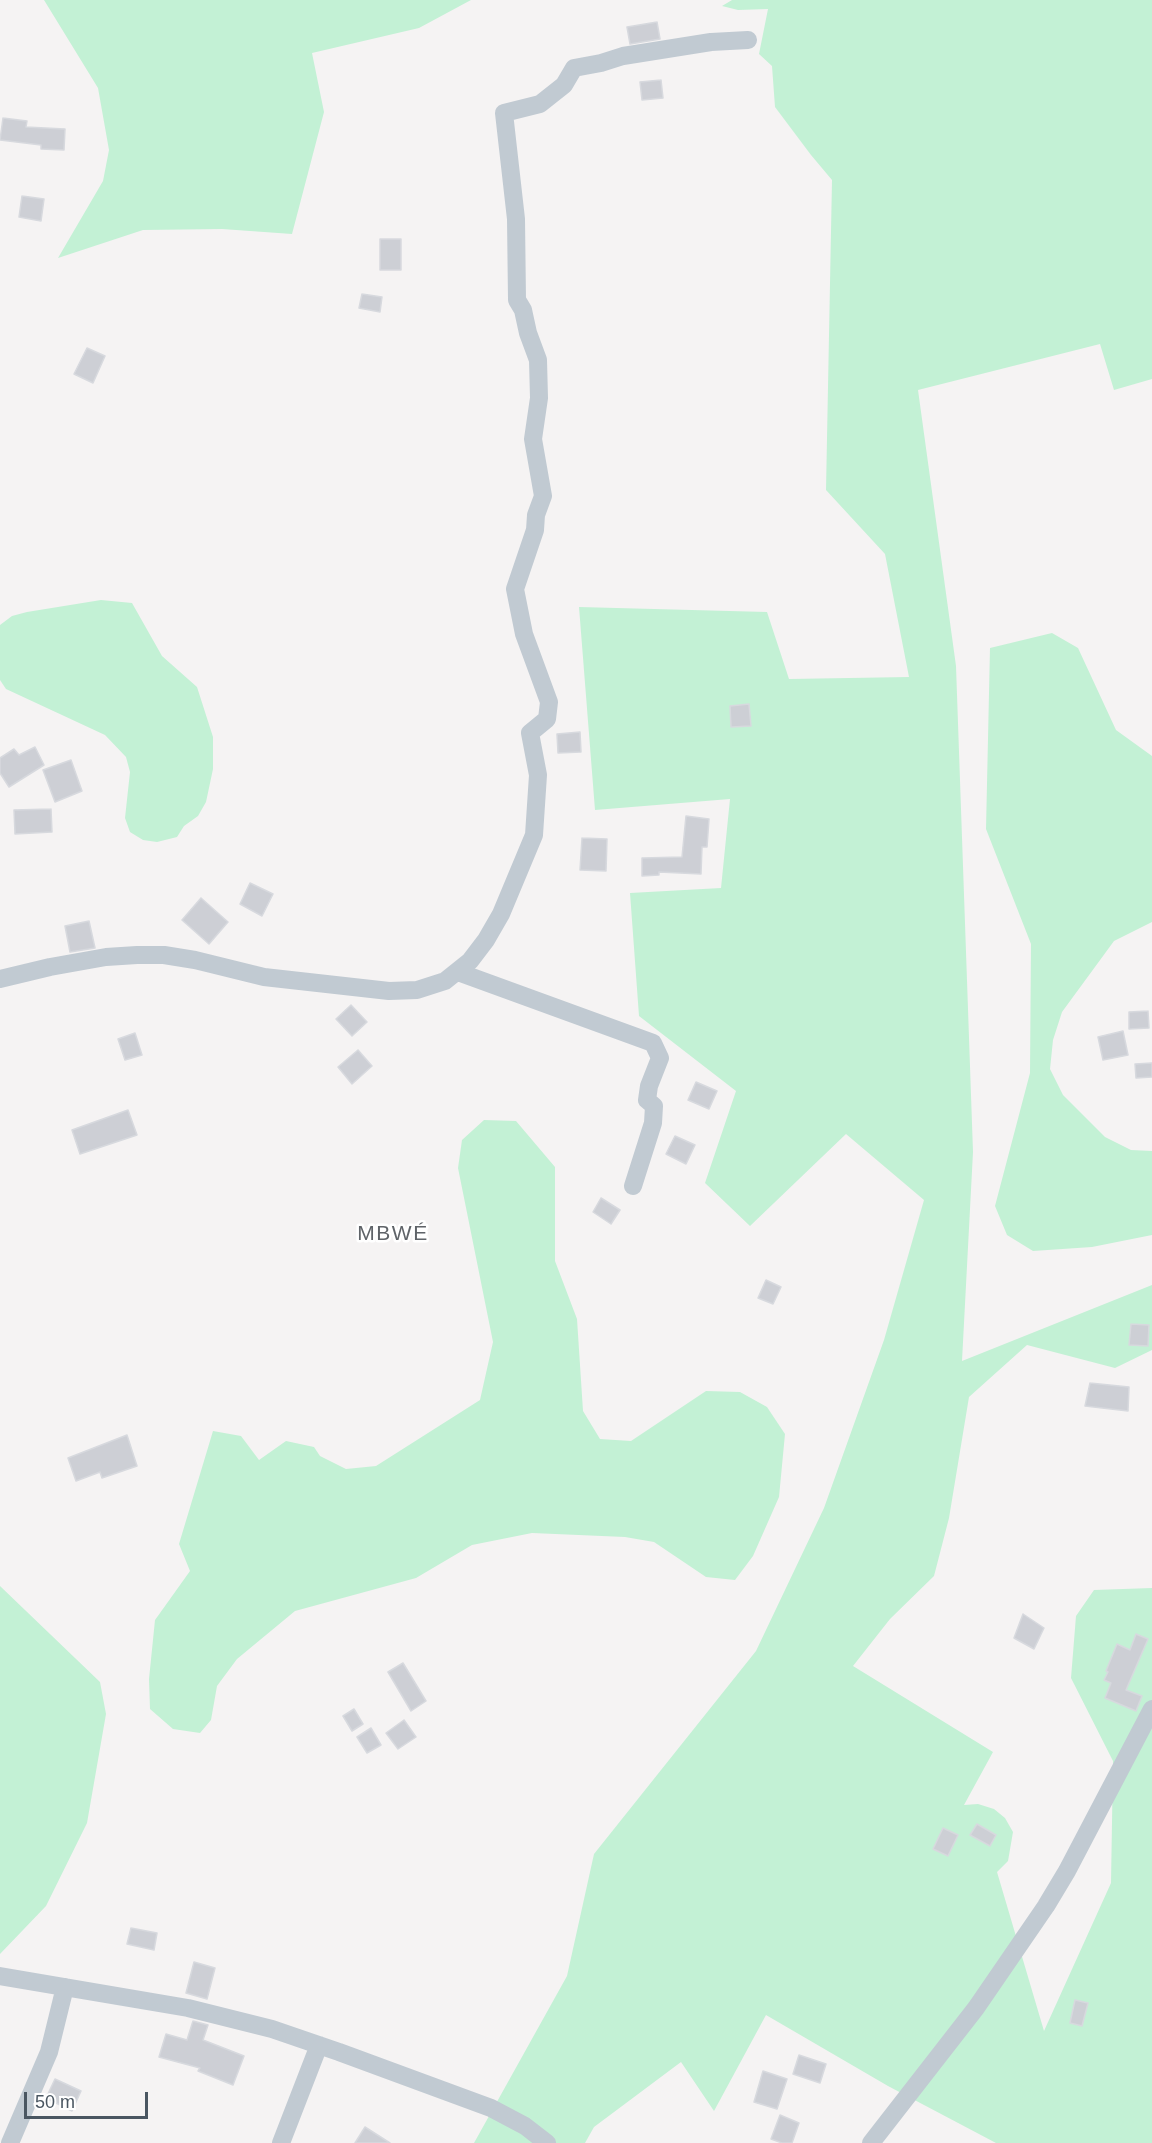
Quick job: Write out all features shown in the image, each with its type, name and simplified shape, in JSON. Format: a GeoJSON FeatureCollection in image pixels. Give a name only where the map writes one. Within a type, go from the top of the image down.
{"type":"FeatureCollection","features":[{"type":"Feature","properties":{"kind":"street"},"geometry":{"type":"LineString","coordinates":[[0,979],[106,957],[164,955],[264,977],[389,992],[417,990],[445,981],[470,961],[501,915],[534,835],[538,775],[530,733],[547,719],[549,702],[524,634],[515,589],[535,530],[536,515],[543,496],[533,439],[539,398],[538,360],[528,333],[523,310],[517,300],[516,219],[504,114],[540,104],[564,85],[574,68],[634,54],[711,42],[748,40]]}},
{"type":"Feature","properties":{"kind":"street"},"geometry":{"type":"LineString","coordinates":[[458,972],[653,1043],[660,1058],[649,1086],[647,1100],[654,1106],[653,1123],[633,1186]]}},
{"type":"Feature","properties":{"kind":"street"},"geometry":{"type":"LineString","coordinates":[[871,2143],[976,2008],[1046,1906],[1067,1872],[1152,1709]]}},
{"type":"Feature","properties":{"kind":"street"},"geometry":{"type":"LineString","coordinates":[[0,1976],[217,2014],[319,2045],[491,2108],[525,2126],[548,2143]]}},
{"type":"Feature","properties":{"kind":"street"},"geometry":{"type":"LineString","coordinates":[[10,2143],[49,2052],[65,1987]]}},
{"type":"Feature","properties":{"kind":"street"},"geometry":{"type":"LineString","coordinates":[[281,2143],[319,2045]]}},
{"type":"Feature","properties":{"kind":"green space"},"geometry":{"type":"Polygon","coordinates":[[[44,0],[471,0],[419,28],[312,53],[324,112],[292,234],[222,229],[143,230],[58,258],[103,181],[109,150],[98,88],[44,0]]]}},
{"type":"Feature","properties":{"kind":"green space"},"geometry":{"type":"Polygon","coordinates":[[[732,0],[1152,0],[1152,379],[1114,390],[1100,344],[918,390],[956,666],[973,1152],[962,1361],[1152,1285],[1152,1350],[1115,1368],[1027,1345],[969,1397],[949,1518],[934,1576],[890,1619],[853,1666],[993,1752],[964,1805],[978,1804],[994,1809],[1005,1818],[1013,1832],[1008,1861],[997,1872],[1044,2031],[1111,1883],[1113,1761],[1071,1678],[1076,1616],[1094,1590],[1152,1588],[1152,2143],[996,2143],[888,2086],[766,2015],[714,2111],[681,2062],[594,2127],[585,2143],[474,2143],[567,1976],[594,1854],[756,1651],[824,1508],[884,1340],[924,1200],[846,1134],[750,1226],[705,1183],[736,1091],[639,1016],[630,893],[721,888],[730,799],[595,810],[579,607],[767,612],[789,679],[909,677],[885,554],[826,490],[832,180],[775,107],[772,66],[759,54],[768,9],[738,10],[722,6],[732,0]]]}},
{"type":"Feature","properties":{"kind":"green space"},"geometry":{"type":"Polygon","coordinates":[[[101,600],[132,603],[162,656],[197,687],[213,737],[213,769],[206,802],[198,816],[184,826],[177,837],[157,842],[143,840],[130,832],[125,818],[130,772],[126,757],[105,735],[6,689],[0,680],[0,625],[12,616],[27,612],[101,600]]]}},
{"type":"Feature","properties":{"kind":"green space"},"geometry":{"type":"Polygon","coordinates":[[[1052,633],[1078,648],[1116,730],[1152,756],[1152,922],[1114,941],[1062,1012],[1053,1040],[1050,1069],[1063,1095],[1105,1137],[1131,1150],[1152,1151],[1152,1235],[1092,1247],[1033,1251],[1007,1235],[995,1206],[1030,1073],[1031,944],[986,829],[990,648],[1052,633]]]}},
{"type":"Feature","properties":{"kind":"green space"},"geometry":{"type":"Polygon","coordinates":[[[484,1120],[516,1121],[555,1167],[555,1261],[577,1319],[583,1411],[600,1439],[631,1441],[706,1391],[740,1392],[767,1407],[785,1434],[779,1497],[753,1556],[735,1580],[706,1577],[654,1542],[625,1537],[532,1533],[472,1545],[416,1578],[295,1611],[237,1659],[217,1686],[211,1720],[200,1733],[173,1729],[150,1709],[149,1679],[155,1620],[190,1571],[179,1544],[213,1431],[241,1436],[259,1460],[286,1441],[314,1447],[320,1456],[346,1469],[376,1466],[480,1400],[493,1342],[458,1168],[462,1140],[484,1120]]]}},
{"type":"Feature","properties":{"kind":"green space"},"geometry":{"type":"Polygon","coordinates":[[[0,1586],[100,1682],[106,1714],[87,1823],[46,1906],[0,1954],[0,1586]]]}},
{"type":"Feature","properties":{"kind":"building"},"geometry":{"type":"Polygon","coordinates":[[[657,22],[660,39],[630,44],[627,27],[657,22]]]}},
{"type":"Feature","properties":{"kind":"building"},"geometry":{"type":"Polygon","coordinates":[[[661,80],[663,98],[642,100],[640,82],[661,80]]]}},
{"type":"Feature","properties":{"kind":"building"},"geometry":{"type":"Polygon","coordinates":[[[3,118],[27,121],[26,127],[65,129],[64,150],[41,149],[41,145],[0,140],[3,118]]]}},
{"type":"Feature","properties":{"kind":"building"},"geometry":{"type":"Polygon","coordinates":[[[22,196],[44,199],[41,221],[19,217],[22,196]]]}},
{"type":"Feature","properties":{"kind":"building"},"geometry":{"type":"Polygon","coordinates":[[[380,239],[401,239],[401,270],[380,270],[380,239]]]}},
{"type":"Feature","properties":{"kind":"building"},"geometry":{"type":"Polygon","coordinates":[[[362,294],[382,297],[380,312],[359,308],[362,294]]]}},
{"type":"Feature","properties":{"kind":"building"},"geometry":{"type":"Polygon","coordinates":[[[87,348],[105,356],[93,383],[74,374],[87,348]]]}},
{"type":"Feature","properties":{"kind":"building"},"geometry":{"type":"Polygon","coordinates":[[[749,704],[751,726],[731,727],[730,706],[749,704]]]}},
{"type":"Feature","properties":{"kind":"building"},"geometry":{"type":"Polygon","coordinates":[[[580,732],[581,752],[558,753],[557,734],[580,732]]]}},
{"type":"Feature","properties":{"kind":"building"},"geometry":{"type":"Polygon","coordinates":[[[35,747],[44,765],[9,787],[0,773],[0,758],[14,749],[19,755],[35,747]]]}},
{"type":"Feature","properties":{"kind":"building"},"geometry":{"type":"Polygon","coordinates":[[[71,760],[82,791],[55,802],[43,770],[71,760]]]}},
{"type":"Feature","properties":{"kind":"building"},"geometry":{"type":"Polygon","coordinates":[[[51,809],[52,832],[15,834],[14,810],[51,809]]]}},
{"type":"Feature","properties":{"kind":"building"},"geometry":{"type":"Polygon","coordinates":[[[686,816],[709,819],[707,847],[702,847],[701,874],[659,872],[659,875],[642,876],[642,858],[682,857],[686,816]]]}},
{"type":"Feature","properties":{"kind":"building"},"geometry":{"type":"Polygon","coordinates":[[[582,838],[607,839],[606,871],[580,870],[582,838]]]}},
{"type":"Feature","properties":{"kind":"building"},"geometry":{"type":"Polygon","coordinates":[[[250,883],[273,894],[262,916],[240,904],[250,883]]]}},
{"type":"Feature","properties":{"kind":"building"},"geometry":{"type":"Polygon","coordinates":[[[201,898],[228,922],[209,944],[182,920],[201,898]]]}},
{"type":"Feature","properties":{"kind":"building"},"geometry":{"type":"Polygon","coordinates":[[[89,921],[95,948],[70,952],[65,926],[89,921]]]}},
{"type":"Feature","properties":{"kind":"building"},"geometry":{"type":"Polygon","coordinates":[[[351,1005],[367,1022],[352,1036],[336,1019],[351,1005]]]}},
{"type":"Feature","properties":{"kind":"building"},"geometry":{"type":"Polygon","coordinates":[[[1148,1011],[1149,1028],[1129,1029],[1129,1012],[1148,1011]]]}},
{"type":"Feature","properties":{"kind":"building"},"geometry":{"type":"Polygon","coordinates":[[[1123,1031],[1128,1055],[1103,1060],[1098,1037],[1123,1031]]]}},
{"type":"Feature","properties":{"kind":"building"},"geometry":{"type":"Polygon","coordinates":[[[135,1033],[142,1055],[125,1060],[118,1039],[135,1033]]]}},
{"type":"Feature","properties":{"kind":"building"},"geometry":{"type":"Polygon","coordinates":[[[358,1050],[372,1066],[352,1084],[338,1067],[358,1050]]]}},
{"type":"Feature","properties":{"kind":"building"},"geometry":{"type":"Polygon","coordinates":[[[1152,1063],[1152,1077],[1136,1078],[1135,1064],[1152,1063]]]}},
{"type":"Feature","properties":{"kind":"building"},"geometry":{"type":"Polygon","coordinates":[[[696,1082],[717,1091],[709,1109],[688,1100],[696,1082]]]}},
{"type":"Feature","properties":{"kind":"building"},"geometry":{"type":"Polygon","coordinates":[[[128,1110],[137,1135],[80,1154],[72,1130],[128,1110]]]}},
{"type":"Feature","properties":{"kind":"building"},"geometry":{"type":"Polygon","coordinates":[[[675,1136],[695,1145],[686,1164],[666,1154],[675,1136]]]}},
{"type":"Feature","properties":{"kind":"building"},"geometry":{"type":"Polygon","coordinates":[[[601,1198],[620,1210],[611,1224],[593,1212],[601,1198]]]}},
{"type":"Feature","properties":{"kind":"building"},"geometry":{"type":"Polygon","coordinates":[[[766,1280],[781,1287],[773,1304],[758,1298],[766,1280]]]}},
{"type":"Feature","properties":{"kind":"building"},"geometry":{"type":"Polygon","coordinates":[[[1131,1324],[1149,1325],[1148,1346],[1129,1345],[1131,1324]]]}},
{"type":"Feature","properties":{"kind":"building"},"geometry":{"type":"Polygon","coordinates":[[[1090,1383],[1129,1387],[1128,1411],[1085,1406],[1090,1383]]]}},
{"type":"Feature","properties":{"kind":"building"},"geometry":{"type":"Polygon","coordinates":[[[127,1435],[137,1466],[102,1478],[100,1472],[76,1481],[68,1458],[127,1435]]]}},
{"type":"Feature","properties":{"kind":"building"},"geometry":{"type":"Polygon","coordinates":[[[1023,1614],[1044,1628],[1034,1649],[1014,1638],[1023,1614]]]}},
{"type":"Feature","properties":{"kind":"building"},"geometry":{"type":"Polygon","coordinates":[[[1136,1634],[1148,1639],[1126,1690],[1142,1696],[1136,1711],[1105,1698],[1111,1683],[1104,1680],[1117,1644],[1130,1650],[1136,1634]]]}},
{"type":"Feature","properties":{"kind":"building"},"geometry":{"type":"Polygon","coordinates":[[[403,1663],[426,1701],[411,1711],[388,1672],[403,1663]]]}},
{"type":"Feature","properties":{"kind":"building"},"geometry":{"type":"Polygon","coordinates":[[[354,1709],[363,1724],[352,1731],[343,1716],[354,1709]]]}},
{"type":"Feature","properties":{"kind":"building"},"geometry":{"type":"Polygon","coordinates":[[[404,1720],[416,1737],[398,1749],[386,1733],[404,1720]]]}},
{"type":"Feature","properties":{"kind":"building"},"geometry":{"type":"Polygon","coordinates":[[[371,1728],[381,1745],[367,1753],[357,1737],[371,1728]]]}},
{"type":"Feature","properties":{"kind":"building"},"geometry":{"type":"Polygon","coordinates":[[[977,1824],[996,1835],[990,1846],[970,1835],[977,1824]]]}},
{"type":"Feature","properties":{"kind":"building"},"geometry":{"type":"Polygon","coordinates":[[[943,1828],[958,1835],[948,1856],[933,1849],[943,1828]]]}},
{"type":"Feature","properties":{"kind":"building"},"geometry":{"type":"Polygon","coordinates":[[[131,1928],[157,1933],[154,1950],[127,1944],[131,1928]]]}},
{"type":"Feature","properties":{"kind":"building"},"geometry":{"type":"Polygon","coordinates":[[[194,1962],[215,1968],[207,1999],[186,1993],[194,1962]]]}},
{"type":"Feature","properties":{"kind":"building"},"geometry":{"type":"Polygon","coordinates":[[[1075,2000],[1088,2003],[1082,2026],[1070,2023],[1075,2000]]]}},
{"type":"Feature","properties":{"kind":"building"},"geometry":{"type":"Polygon","coordinates":[[[193,2021],[208,2025],[203,2040],[244,2056],[233,2085],[198,2071],[200,2068],[159,2057],[166,2034],[187,2040],[193,2021]]]}},
{"type":"Feature","properties":{"kind":"building"},"geometry":{"type":"Polygon","coordinates":[[[799,2055],[826,2064],[820,2083],[793,2074],[799,2055]]]}},
{"type":"Feature","properties":{"kind":"building"},"geometry":{"type":"Polygon","coordinates":[[[763,2071],[787,2079],[777,2109],[754,2102],[763,2071]]]}},
{"type":"Feature","properties":{"kind":"building"},"geometry":{"type":"Polygon","coordinates":[[[55,2079],[81,2091],[72,2111],[46,2098],[55,2079]]]}},
{"type":"Feature","properties":{"kind":"building"},"geometry":{"type":"Polygon","coordinates":[[[780,2115],[799,2123],[792,2143],[782,2143],[771,2139],[780,2115]]]}},
{"type":"Feature","properties":{"kind":"building"},"geometry":{"type":"Polygon","coordinates":[[[365,2127],[390,2143],[355,2143],[365,2127]]]}},
{"type":"Feature","properties":{"kind":"district","name":"MBWÉ"},"geometry":{"type":"Point","coordinates":[393,1234]}}]}
